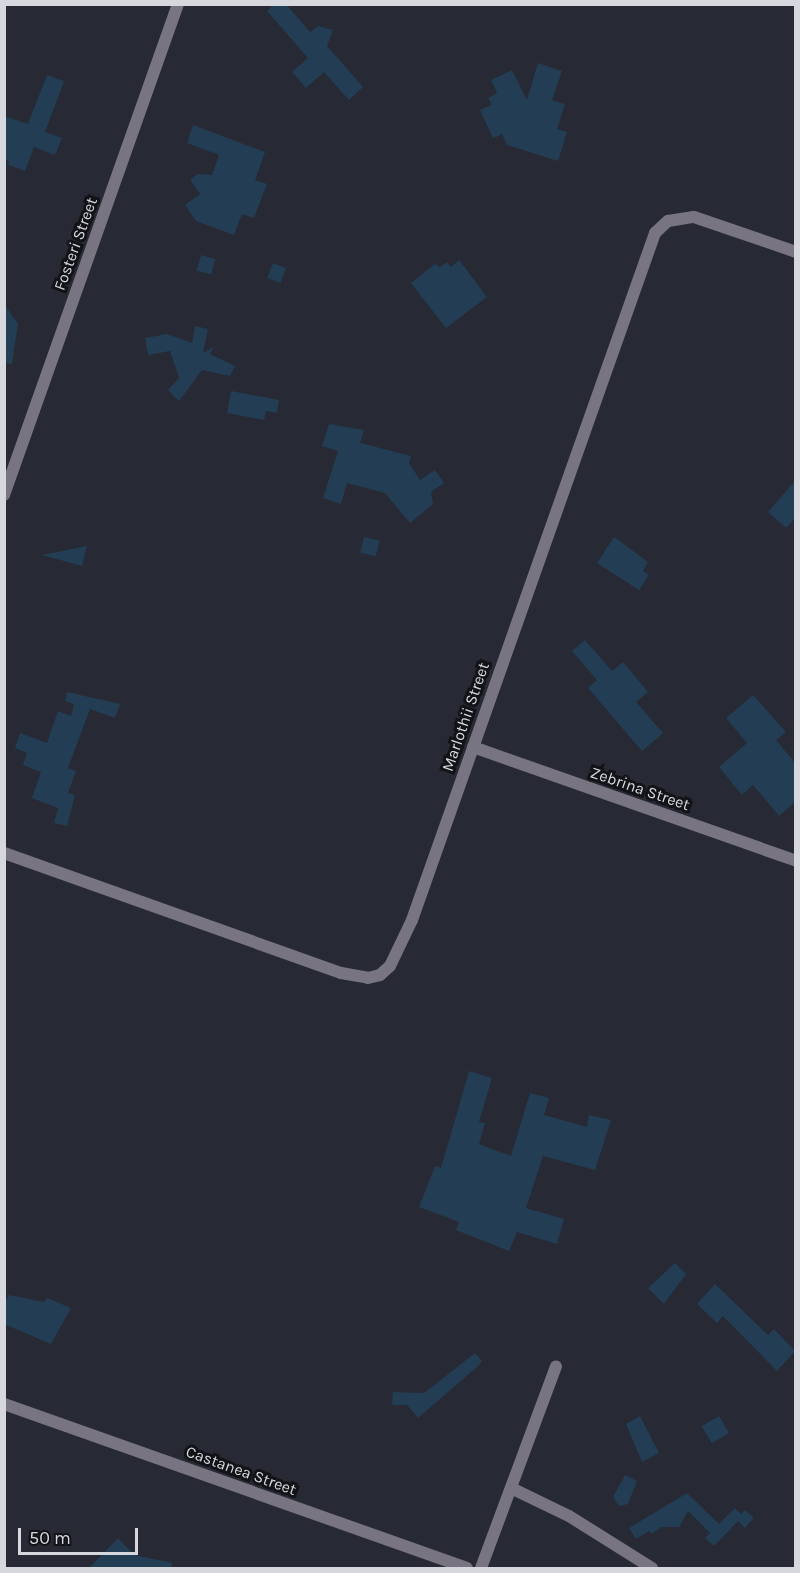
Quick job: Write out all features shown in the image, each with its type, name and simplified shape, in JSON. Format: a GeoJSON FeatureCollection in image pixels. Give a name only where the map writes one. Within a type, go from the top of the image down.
{"type":"FeatureCollection","features":[{"type":"Feature","properties":{"kind":"street","name":"Fosteri Street"},"geometry":{"type":"LineString","coordinates":[[4,495],[178,4]]}},
{"type":"Feature","properties":{"kind":"street","name":"Marlothii Street"},"geometry":{"type":"LineString","coordinates":[[4,853],[341,973],[368,978],[380,975],[390,966],[412,920],[655,233],[668,221],[694,217],[795,252]]}},
{"type":"Feature","properties":{"kind":"street","name":"Zebrina Street"},"geometry":{"type":"LineString","coordinates":[[473,747],[795,861]]}},
{"type":"Feature","properties":{"kind":"street"},"geometry":{"type":"LineString","coordinates":[[481,1569],[556,1366]]}},
{"type":"Feature","properties":{"kind":"street","name":"Castanea Street"},"geometry":{"type":"LineString","coordinates":[[4,1404],[467,1569]]}},
{"type":"Feature","properties":{"kind":"street"},"geometry":{"type":"LineString","coordinates":[[511,1488],[593,1530],[652,1569]]}},
{"type":"Feature","properties":{"kind":"building"},"geometry":{"type":"Polygon","coordinates":[[[274,4],[286,4],[310,32],[318,26],[333,30],[327,46],[363,87],[349,100],[324,72],[306,88],[292,72],[308,58],[267,11],[274,4]]]}},
{"type":"Feature","properties":{"kind":"building"},"geometry":{"type":"Polygon","coordinates":[[[538,63],[562,71],[552,100],[565,104],[557,129],[567,132],[558,161],[507,145],[502,134],[493,138],[480,110],[492,105],[488,98],[497,93],[491,80],[512,70],[527,100],[538,63]]]}},
{"type":"Feature","properties":{"kind":"building"},"geometry":{"type":"Polygon","coordinates":[[[47,75],[64,81],[45,132],[62,138],[55,155],[34,147],[25,171],[8,165],[9,161],[4,159],[4,116],[28,124],[47,75]]]}},
{"type":"Feature","properties":{"kind":"building"},"geometry":{"type":"Polygon","coordinates":[[[193,125],[265,152],[255,180],[267,184],[254,218],[242,214],[234,235],[196,221],[185,205],[200,194],[190,180],[198,174],[212,175],[219,155],[187,143],[193,125]]]}},
{"type":"Feature","properties":{"kind":"building"},"geometry":{"type":"Polygon","coordinates":[[[201,255],[215,259],[211,275],[197,270],[201,255]]]}},
{"type":"Feature","properties":{"kind":"building"},"geometry":{"type":"Polygon","coordinates":[[[459,260],[487,297],[446,328],[411,283],[435,264],[440,267],[447,262],[451,267],[459,260]]]}},
{"type":"Feature","properties":{"kind":"building"},"geometry":{"type":"Polygon","coordinates":[[[273,263],[286,268],[280,283],[267,278],[273,263]]]}},
{"type":"Feature","properties":{"kind":"building"},"geometry":{"type":"Polygon","coordinates":[[[4,304],[18,324],[12,364],[4,363],[4,304]]]}},
{"type":"Feature","properties":{"kind":"building"},"geometry":{"type":"Polygon","coordinates":[[[195,326],[208,329],[203,353],[214,347],[210,354],[235,366],[230,376],[202,370],[179,401],[168,390],[179,378],[170,351],[148,355],[145,338],[167,334],[192,343],[195,326]]]}},
{"type":"Feature","properties":{"kind":"building"},"geometry":{"type":"Polygon","coordinates":[[[231,391],[279,400],[277,413],[266,411],[264,420],[227,413],[231,391]]]}},
{"type":"Feature","properties":{"kind":"building"},"geometry":{"type":"Polygon","coordinates":[[[329,424],[364,430],[360,443],[411,456],[409,463],[420,480],[435,470],[444,483],[431,492],[433,504],[410,523],[385,493],[347,483],[341,504],[323,498],[338,451],[322,446],[329,424]]]}},
{"type":"Feature","properties":{"kind":"building"},"geometry":{"type":"Polygon","coordinates":[[[795,481],[795,518],[786,528],[768,512],[795,481]]]}},
{"type":"Feature","properties":{"kind":"building"},"geometry":{"type":"Polygon","coordinates":[[[364,537],[380,541],[376,556],[360,553],[364,537]]]}},
{"type":"Feature","properties":{"kind":"building"},"geometry":{"type":"Polygon","coordinates":[[[614,537],[648,562],[643,571],[649,575],[639,590],[597,563],[614,537]]]}},
{"type":"Feature","properties":{"kind":"building"},"geometry":{"type":"Polygon","coordinates":[[[87,546],[82,566],[42,555],[87,546]]]}},
{"type":"Feature","properties":{"kind":"building"},"geometry":{"type":"Polygon","coordinates":[[[585,640],[612,671],[623,662],[648,692],[636,702],[663,733],[642,751],[588,688],[597,680],[572,651],[585,640]]]}},
{"type":"Feature","properties":{"kind":"building"},"geometry":{"type":"Polygon","coordinates":[[[67,692],[120,704],[115,718],[90,709],[68,768],[76,771],[68,793],[75,795],[67,826],[54,823],[58,808],[32,798],[41,772],[23,765],[27,753],[15,748],[20,733],[47,743],[58,711],[71,716],[74,704],[65,701],[67,692]]]}},
{"type":"Feature","properties":{"kind":"building"},"geometry":{"type":"Polygon","coordinates":[[[753,695],[786,732],[776,740],[795,763],[795,802],[779,816],[753,785],[742,795],[719,767],[747,743],[726,718],[753,695]]]}},
{"type":"Feature","properties":{"kind":"building"},"geometry":{"type":"Polygon","coordinates":[[[469,1071],[492,1078],[479,1122],[485,1123],[479,1144],[511,1156],[530,1093],[549,1098],[544,1115],[587,1127],[589,1115],[611,1120],[595,1170],[543,1156],[526,1208],[564,1219],[557,1244],[517,1232],[509,1251],[456,1230],[459,1222],[419,1207],[435,1166],[441,1168],[469,1071]]]}},
{"type":"Feature","properties":{"kind":"building"},"geometry":{"type":"Polygon","coordinates":[[[675,1263],[686,1274],[664,1304],[648,1288],[675,1263]]]}},
{"type":"Feature","properties":{"kind":"building"},"geometry":{"type":"Polygon","coordinates":[[[715,1284],[768,1335],[774,1329],[795,1351],[777,1371],[723,1316],[717,1323],[697,1304],[715,1284]]]}},
{"type":"Feature","properties":{"kind":"building"},"geometry":{"type":"Polygon","coordinates":[[[9,1295],[44,1302],[47,1298],[71,1308],[51,1344],[4,1324],[4,1304],[9,1295]]]}},
{"type":"Feature","properties":{"kind":"building"},"geometry":{"type":"Polygon","coordinates":[[[475,1353],[482,1361],[478,1366],[418,1418],[407,1405],[392,1405],[393,1392],[424,1393],[475,1353]]]}},
{"type":"Feature","properties":{"kind":"building"},"geometry":{"type":"Polygon","coordinates":[[[640,1416],[659,1453],[642,1462],[626,1424],[640,1416]]]}},
{"type":"Feature","properties":{"kind":"building"},"geometry":{"type":"Polygon","coordinates":[[[719,1416],[729,1433],[712,1443],[702,1426],[719,1416]]]}},
{"type":"Feature","properties":{"kind":"building"},"geometry":{"type":"Polygon","coordinates":[[[625,1475],[637,1481],[628,1504],[619,1506],[613,1497],[625,1475]]]}},
{"type":"Feature","properties":{"kind":"building"},"geometry":{"type":"Polygon","coordinates":[[[687,1493],[719,1524],[735,1508],[741,1514],[745,1510],[754,1518],[745,1528],[738,1521],[714,1546],[705,1538],[710,1533],[688,1511],[679,1527],[662,1527],[651,1534],[649,1531],[636,1539],[629,1528],[687,1493]]]}},
{"type":"Feature","properties":{"kind":"building"},"geometry":{"type":"Polygon","coordinates":[[[118,1538],[134,1555],[172,1563],[171,1569],[88,1569],[118,1538]]]}}]}
